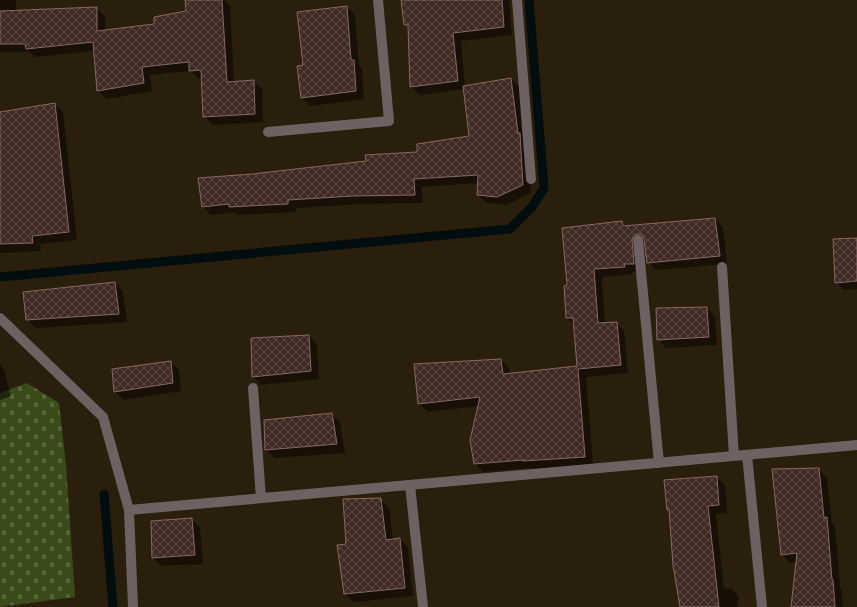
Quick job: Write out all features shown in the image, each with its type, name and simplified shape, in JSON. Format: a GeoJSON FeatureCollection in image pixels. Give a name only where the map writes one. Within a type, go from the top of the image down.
{"type":"FeatureCollection","features":[{"type":"Feature","properties":{"kind":"street"},"geometry":{"type":"LineString","coordinates":[[268,132],[389,121],[378,0]]}},
{"type":"Feature","properties":{"kind":"street"},"geometry":{"type":"LineString","coordinates":[[517,0],[531,179]]}},
{"type":"Feature","properties":{"kind":"street"},"geometry":{"type":"LineString","coordinates":[[638,240],[659,463]]}},
{"type":"Feature","properties":{"kind":"street"},"geometry":{"type":"LineString","coordinates":[[722,267],[734,456]]}},
{"type":"Feature","properties":{"kind":"street"},"geometry":{"type":"LineString","coordinates":[[0,318],[103,417],[129,510],[133,607]]}},
{"type":"Feature","properties":{"kind":"street"},"geometry":{"type":"LineString","coordinates":[[253,388],[261,498]]}},
{"type":"Feature","properties":{"kind":"street"},"geometry":{"type":"LineString","coordinates":[[129,510],[857,445]]}},
{"type":"Feature","properties":{"kind":"street"},"geometry":{"type":"LineString","coordinates":[[747,455],[762,607]]}},
{"type":"Feature","properties":{"kind":"street"},"geometry":{"type":"LineString","coordinates":[[410,485],[423,607]]}},
{"type":"Feature","properties":{"kind":"green space"},"geometry":{"type":"Polygon","coordinates":[[[27,383],[59,403],[66,465],[75,597],[0,607],[0,393],[27,383]]]}},
{"type":"Feature","properties":{"kind":"building"},"geometry":{"type":"Polygon","coordinates":[[[185,0],[222,0],[227,82],[254,80],[255,114],[203,117],[201,70],[189,71],[189,62],[142,67],[144,83],[97,91],[93,42],[26,49],[25,44],[0,44],[0,11],[97,7],[97,31],[154,24],[154,17],[186,11],[185,0]]]}},
{"type":"Feature","properties":{"kind":"building"},"geometry":{"type":"Polygon","coordinates":[[[401,0],[502,0],[504,27],[453,33],[458,81],[410,87],[408,25],[404,25],[401,0]]]}},
{"type":"Feature","properties":{"kind":"building"},"geometry":{"type":"Polygon","coordinates":[[[347,6],[351,60],[354,60],[356,91],[301,98],[297,66],[303,65],[297,12],[347,6]]]}},
{"type":"Feature","properties":{"kind":"building"},"geometry":{"type":"Polygon","coordinates":[[[511,78],[518,133],[520,133],[523,185],[497,197],[477,195],[478,175],[414,179],[415,195],[353,196],[288,200],[288,204],[229,207],[229,204],[202,207],[198,178],[252,174],[366,161],[365,155],[417,152],[417,144],[469,136],[463,86],[511,78]]]}},
{"type":"Feature","properties":{"kind":"building"},"geometry":{"type":"Polygon","coordinates":[[[55,103],[69,232],[32,236],[33,243],[0,244],[0,112],[55,103]]]}},
{"type":"Feature","properties":{"kind":"building"},"geometry":{"type":"Polygon","coordinates":[[[715,218],[720,256],[647,263],[644,239],[641,234],[638,234],[634,235],[632,240],[634,264],[624,264],[625,267],[594,269],[598,323],[617,322],[621,365],[578,369],[585,457],[474,464],[470,440],[480,397],[418,404],[414,364],[501,359],[503,374],[577,366],[573,318],[566,318],[564,286],[567,285],[562,228],[622,221],[623,226],[715,218]]]}},
{"type":"Feature","properties":{"kind":"building"},"geometry":{"type":"Polygon","coordinates":[[[857,238],[857,281],[835,283],[833,239],[857,238]]]}},
{"type":"Feature","properties":{"kind":"building"},"geometry":{"type":"Polygon","coordinates":[[[115,282],[119,314],[26,320],[23,292],[115,282]]]}},
{"type":"Feature","properties":{"kind":"building"},"geometry":{"type":"Polygon","coordinates":[[[707,307],[709,337],[657,340],[656,308],[707,307]]]}},
{"type":"Feature","properties":{"kind":"building"},"geometry":{"type":"Polygon","coordinates":[[[309,335],[311,371],[252,377],[251,338],[309,335]]]}},
{"type":"Feature","properties":{"kind":"building"},"geometry":{"type":"Polygon","coordinates":[[[171,361],[173,383],[114,392],[112,369],[171,361]]]}},
{"type":"Feature","properties":{"kind":"building"},"geometry":{"type":"Polygon","coordinates":[[[332,413],[337,444],[265,450],[264,420],[332,413]]]}},
{"type":"Feature","properties":{"kind":"building"},"geometry":{"type":"Polygon","coordinates":[[[819,468],[824,518],[827,517],[835,607],[791,607],[797,553],[781,555],[772,469],[819,468]]]}},
{"type":"Feature","properties":{"kind":"building"},"geometry":{"type":"Polygon","coordinates":[[[717,476],[719,505],[708,506],[719,607],[680,607],[673,565],[669,510],[667,510],[664,480],[717,476]]]}},
{"type":"Feature","properties":{"kind":"building"},"geometry":{"type":"Polygon","coordinates":[[[381,498],[386,540],[400,538],[405,588],[344,594],[337,545],[346,544],[343,499],[381,498]]]}},
{"type":"Feature","properties":{"kind":"building"},"geometry":{"type":"Polygon","coordinates":[[[192,518],[195,555],[152,558],[151,521],[192,518]]]}},
{"type":"Feature","properties":{"kind":"waterway"},"geometry":{"type":"LineString","coordinates":[[0,277],[510,229],[532,207],[544,188],[529,0]]}},
{"type":"Feature","properties":{"kind":"waterway"},"geometry":{"type":"LineString","coordinates":[[104,494],[113,607]]}}]}
